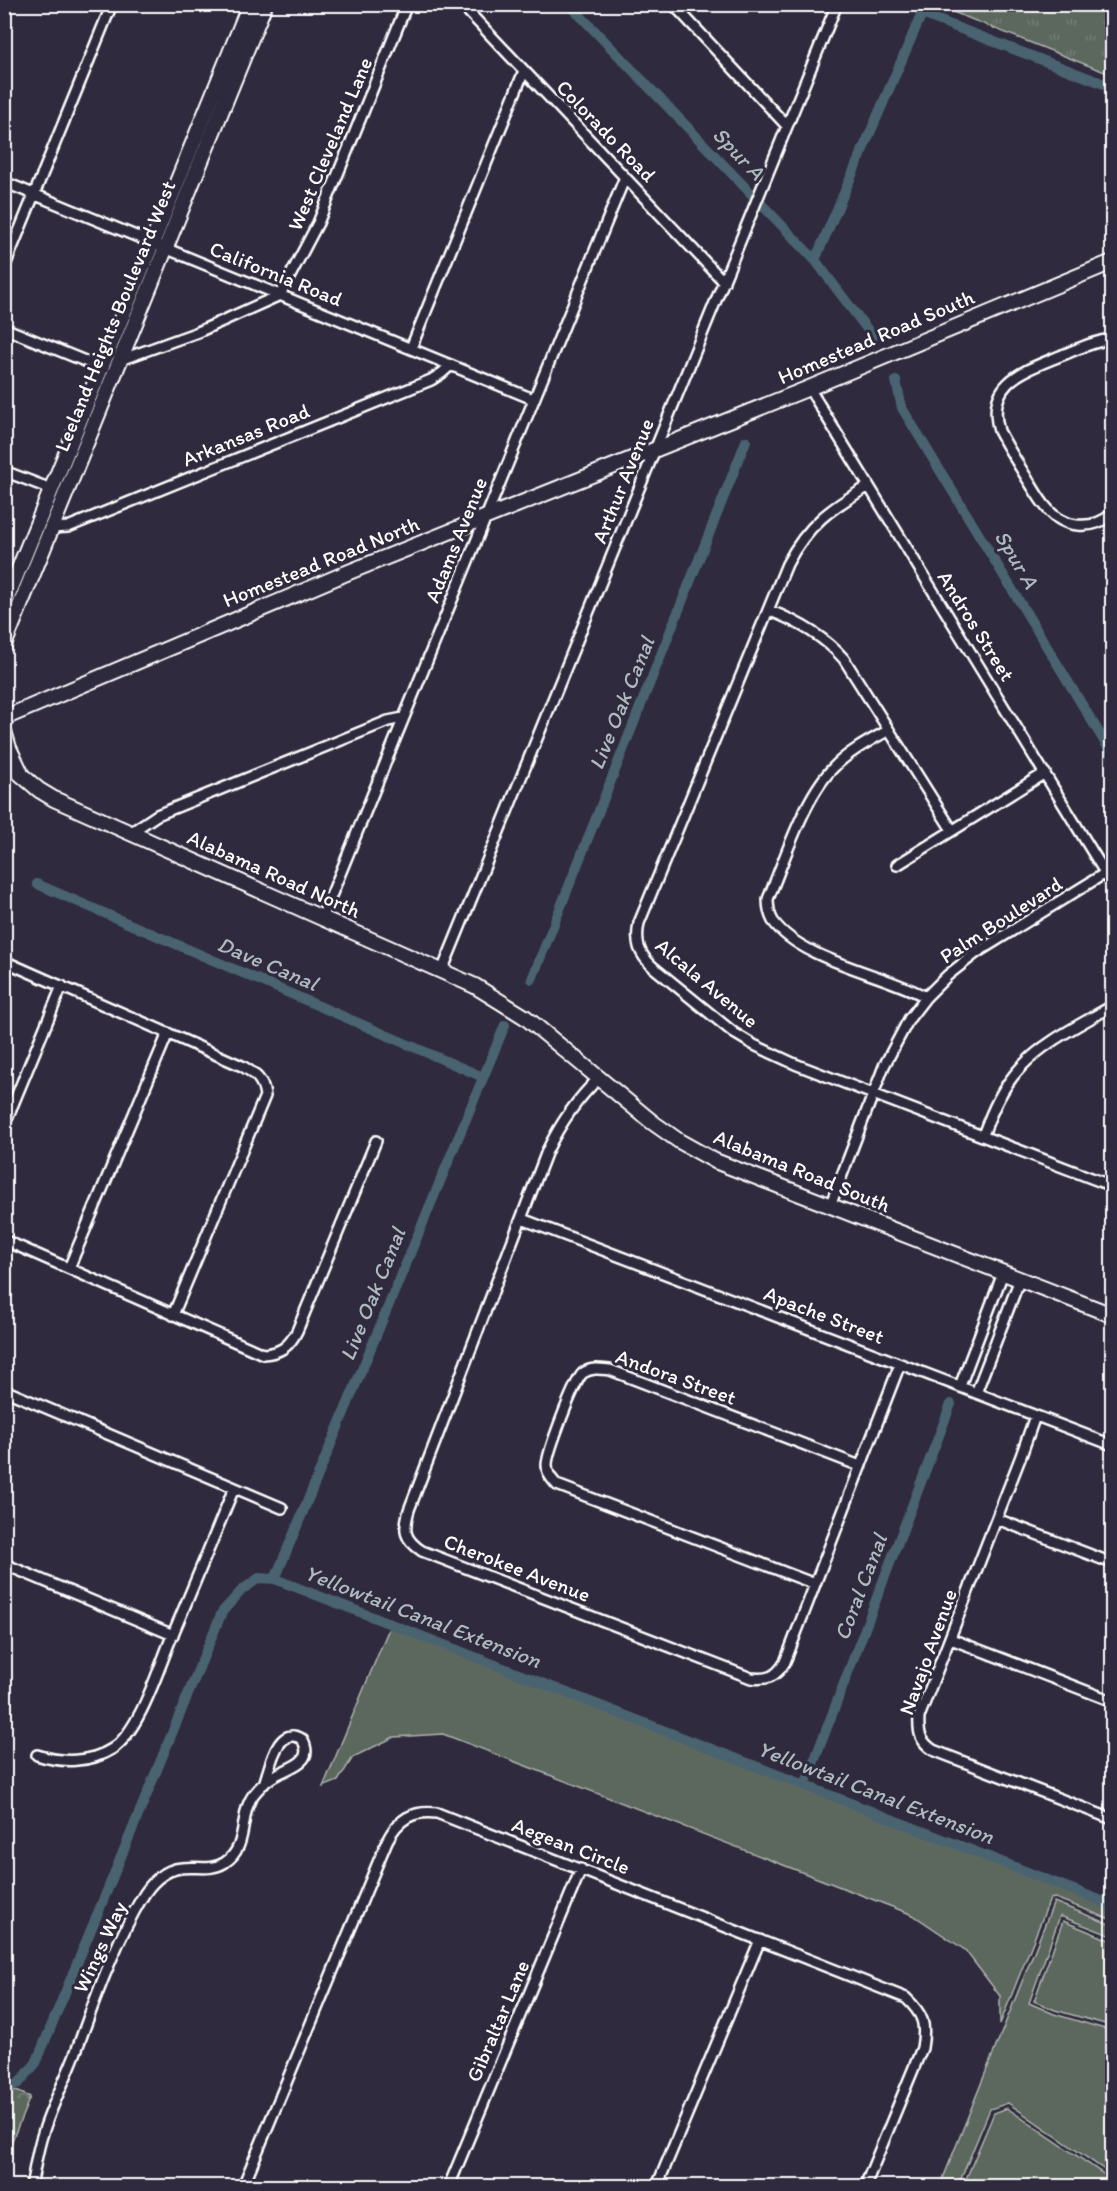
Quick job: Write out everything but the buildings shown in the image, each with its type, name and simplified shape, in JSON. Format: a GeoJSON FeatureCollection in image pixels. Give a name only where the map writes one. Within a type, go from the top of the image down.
{"type":"FeatureCollection","features":[{"type":"Feature","properties":{"kind":"main road","name":"Leeland Heights Boulevard West"},"geometry":{"type":"LineString","coordinates":[[4,605],[250,4]]}},
{"type":"Feature","properties":{"kind":"main road","name":"Leeland Heights Boulevard West"},"geometry":{"type":"LineString","coordinates":[[4,645],[265,4]]}},
{"type":"Feature","properties":{"kind":"main road","name":"Homestead Road South"},"geometry":{"type":"LineString","coordinates":[[655,449],[1113,262]]}},
{"type":"Feature","properties":{"kind":"main road","name":"Homestead Road North"},"geometry":{"type":"LineString","coordinates":[[4,718],[349,572],[655,449]]}},
{"type":"Feature","properties":{"kind":"main road"},"geometry":{"type":"LineString","coordinates":[[4,731],[23,778]]}},
{"type":"Feature","properties":{"kind":"main road","name":"Alabama Road North"},"geometry":{"type":"LineString","coordinates":[[4,760],[23,778],[54,799],[475,986],[510,1007]]}},
{"type":"Feature","properties":{"kind":"main road","name":"Alabama Road South"},"geometry":{"type":"LineString","coordinates":[[510,1007],[652,1122],[696,1151],[759,1179],[1113,1315]]}},
{"type":"Feature","properties":{"kind":"street"},"geometry":{"type":"LineString","coordinates":[[4,268],[112,4]]}},
{"type":"Feature","properties":{"kind":"street","name":"West Cleveland Lane"},"geometry":{"type":"LineString","coordinates":[[280,295],[318,223],[407,4]]}},
{"type":"Feature","properties":{"kind":"street","name":"Colorado Road"},"geometry":{"type":"LineString","coordinates":[[461,4],[724,282]]}},
{"type":"Feature","properties":{"kind":"street"},"geometry":{"type":"LineString","coordinates":[[673,4],[787,126]]}},
{"type":"Feature","properties":{"kind":"street","name":"Arthur Avenue"},"geometry":{"type":"LineString","coordinates":[[442,971],[837,4]]}},
{"type":"Feature","properties":{"kind":"street"},"geometry":{"type":"LineString","coordinates":[[411,348],[524,71]]}},
{"type":"Feature","properties":{"kind":"street","name":"Adams Avenue"},"geometry":{"type":"LineString","coordinates":[[322,918],[483,519],[625,177]]}},
{"type":"Feature","properties":{"kind":"street","name":"California Road"},"geometry":{"type":"LineString","coordinates":[[4,182],[533,399]]}},
{"type":"Feature","properties":{"kind":"street"},"geometry":{"type":"LineString","coordinates":[[120,360],[198,332],[280,295]]}},
{"type":"Feature","properties":{"kind":"street"},"geometry":{"type":"LineString","coordinates":[[4,328],[102,368]]}},
{"type":"Feature","properties":{"kind":"street"},"geometry":{"type":"LineString","coordinates":[[1113,339],[1097,341],[1016,375],[1000,393],[996,404],[996,421],[999,431],[1047,509],[1065,523],[1077,525],[1103,522],[1113,514]]}},
{"type":"Feature","properties":{"kind":"street","name":"Arkansas Road"},"geometry":{"type":"LineString","coordinates":[[51,528],[68,527],[431,380],[451,365]]}},
{"type":"Feature","properties":{"kind":"street","name":"Andros Street"},"geometry":{"type":"LineString","coordinates":[[809,388],[1045,773],[1109,872],[1113,884]]}},
{"type":"Feature","properties":{"kind":"street"},"geometry":{"type":"LineString","coordinates":[[4,471],[51,489]]}},
{"type":"Feature","properties":{"kind":"street","name":"Alcala Avenue"},"geometry":{"type":"LineString","coordinates":[[869,486],[836,506],[803,536],[787,564],[639,923],[636,935],[638,948],[644,959],[653,967],[734,1033],[754,1045],[795,1064],[1113,1186]]}},
{"type":"Feature","properties":{"kind":"street"},"geometry":{"type":"LineString","coordinates":[[768,610],[803,626],[834,647],[858,679],[952,830]]}},
{"type":"Feature","properties":{"kind":"street"},"geometry":{"type":"LineString","coordinates":[[129,833],[168,811],[388,721],[403,718]]}},
{"type":"Feature","properties":{"kind":"street"},"geometry":{"type":"LineString","coordinates":[[889,730],[846,756],[833,767],[816,789],[768,899],[768,911],[781,929],[804,946],[926,997]]}},
{"type":"Feature","properties":{"kind":"street"},"geometry":{"type":"LineString","coordinates":[[897,865],[1045,773]]}},
{"type":"Feature","properties":{"kind":"street","name":"Palm Boulevard"},"geometry":{"type":"LineString","coordinates":[[830,1206],[894,1045],[926,997],[975,953],[1109,872]]}},
{"type":"Feature","properties":{"kind":"street"},"geometry":{"type":"LineString","coordinates":[[4,961],[256,1074],[264,1085],[265,1096],[173,1315]]}},
{"type":"Feature","properties":{"kind":"street"},"geometry":{"type":"LineString","coordinates":[[4,1126],[62,986]]}},
{"type":"Feature","properties":{"kind":"street"},"geometry":{"type":"LineString","coordinates":[[983,1135],[995,1105],[1021,1066],[1046,1046],[1113,1006]]}},
{"type":"Feature","properties":{"kind":"street"},"geometry":{"type":"LineString","coordinates":[[69,1268],[168,1033]]}},
{"type":"Feature","properties":{"kind":"street","name":"Cherokee Avenue"},"geometry":{"type":"LineString","coordinates":[[599,1078],[582,1096],[557,1131],[548,1151],[409,1510],[405,1523],[406,1534],[411,1544],[422,1551],[751,1678],[765,1680],[778,1674],[785,1662],[900,1364]]}},
{"type":"Feature","properties":{"kind":"street"},"geometry":{"type":"LineString","coordinates":[[4,1240],[263,1354],[278,1353],[292,1341],[297,1331],[376,1141]]}},
{"type":"Feature","properties":{"kind":"street","name":"Apache Street"},"geometry":{"type":"LineString","coordinates":[[522,1218],[1113,1445]]}},
{"type":"Feature","properties":{"kind":"street"},"geometry":{"type":"LineString","coordinates":[[960,1386],[1003,1273]]}},
{"type":"Feature","properties":{"kind":"street"},"geometry":{"type":"LineString","coordinates":[[976,1393],[1020,1279]]}},
{"type":"Feature","properties":{"kind":"street","name":"Andora Street"},"geometry":{"type":"LineString","coordinates":[[815,1584],[557,1485],[548,1475],[546,1463],[574,1386],[582,1374],[595,1368],[610,1370],[860,1466]]}},
{"type":"Feature","properties":{"kind":"street"},"geometry":{"type":"LineString","coordinates":[[4,1390],[282,1508]]}},
{"type":"Feature","properties":{"kind":"street","name":"Navajo Avenue"},"geometry":{"type":"LineString","coordinates":[[1035,1416],[951,1639],[919,1717],[918,1732],[924,1744],[933,1750],[1113,1819]]}},
{"type":"Feature","properties":{"kind":"street"},"geometry":{"type":"LineString","coordinates":[[37,1755],[63,1761],[91,1758],[107,1752],[121,1741],[141,1710],[234,1488]]}},
{"type":"Feature","properties":{"kind":"street"},"geometry":{"type":"LineString","coordinates":[[997,1519],[1113,1563]]}},
{"type":"Feature","properties":{"kind":"street"},"geometry":{"type":"LineString","coordinates":[[4,1564],[173,1635]]}},
{"type":"Feature","properties":{"kind":"street"},"geometry":{"type":"LineString","coordinates":[[951,1639],[1113,1701]]}},
{"type":"Feature","properties":{"kind":"street","name":"Wings Way"},"geometry":{"type":"LineString","coordinates":[[31,2187],[43,2133],[78,2048],[86,2019],[118,1945],[141,1900],[151,1885],[178,1867],[216,1866],[235,1853],[242,1839],[246,1809],[254,1794],[271,1778],[300,1763],[305,1750],[302,1739],[285,1737],[279,1743],[264,1784]]}},
{"type":"Feature","properties":{"kind":"street","name":"Aegean Circle"},"geometry":{"type":"LineString","coordinates":[[243,2187],[387,1841],[400,1821],[425,1811],[437,1813],[899,1995],[916,2007],[924,2019],[922,2048],[865,2187]]}},
{"type":"Feature","properties":{"kind":"street","name":"Gibraltar Lane"},"geometry":{"type":"LineString","coordinates":[[449,2187],[581,1869]]}},
{"type":"Feature","properties":{"kind":"street"},"geometry":{"type":"LineString","coordinates":[[657,2187],[760,1940]]}},
{"type":"Feature","properties":{"kind":"green space"},"geometry":{"type":"Polygon","coordinates":[[[944,5],[1112,5],[1112,75],[943,8],[944,5]]]}},
{"type":"Feature","properties":{"kind":"green space"},"geometry":{"type":"Polygon","coordinates":[[[392,1621],[1112,1901],[1112,1920],[1055,1898],[1050,1899],[1000,2024],[1000,1996],[965,1950],[913,1915],[443,1734],[394,1737],[353,1757],[338,1781],[323,1787],[392,1621]]]}},
{"type":"Feature","properties":{"kind":"green space"},"geometry":{"type":"Polygon","coordinates":[[[1054,1902],[1112,1925],[1112,1936],[1060,1916],[1029,2003],[1054,2014],[1112,2031],[1112,2175],[1008,2103],[990,2109],[958,2186],[940,2186],[1054,1902]]]}},
{"type":"Feature","properties":{"kind":"green space"},"geometry":{"type":"Polygon","coordinates":[[[1063,1921],[1112,1941],[1112,2026],[1055,2010],[1034,2001],[1063,1921]]]}},
{"type":"Feature","properties":{"kind":"green space"},"geometry":{"type":"Polygon","coordinates":[[[5,2086],[30,2097],[5,2158],[5,2086]]]}},
{"type":"Feature","properties":{"kind":"green space"},"geometry":{"type":"Polygon","coordinates":[[[1007,2108],[1112,2180],[1112,2186],[963,2186],[994,2113],[1007,2108]]]}},
{"type":"Feature","properties":{"kind":"waterway","name":"Spur A"},"geometry":{"type":"LineString","coordinates":[[569,4],[815,260],[873,337]]}},
{"type":"Feature","properties":{"kind":"waterway"},"geometry":{"type":"LineString","coordinates":[[815,260],[926,4]]}},
{"type":"Feature","properties":{"kind":"waterway"},"geometry":{"type":"LineString","coordinates":[[922,14],[1112,87]]}},
{"type":"Feature","properties":{"kind":"waterway","name":"Spur A"},"geometry":{"type":"LineString","coordinates":[[896,381],[902,408],[1112,754]]}},
{"type":"Feature","properties":{"kind":"waterway","name":"Live Oak Canal"},"geometry":{"type":"LineString","coordinates":[[532,979],[746,441]]}},
{"type":"Feature","properties":{"kind":"waterway","name":"Dave Canal"},"geometry":{"type":"LineString","coordinates":[[37,884],[483,1077]]}},
{"type":"Feature","properties":{"kind":"waterway","name":"Live Oak Canal"},"geometry":{"type":"LineString","coordinates":[[275,1579],[505,1025]]}},
{"type":"Feature","properties":{"kind":"waterway","name":"Coral Canal"},"geometry":{"type":"LineString","coordinates":[[805,1785],[951,1404]]}},
{"type":"Feature","properties":{"kind":"waterway","name":"Yellowtail Canal Extension"},"geometry":{"type":"LineString","coordinates":[[4,2088],[19,2083],[36,2063],[222,1612],[242,1590],[259,1578],[275,1579],[1112,1905]]}}]}
